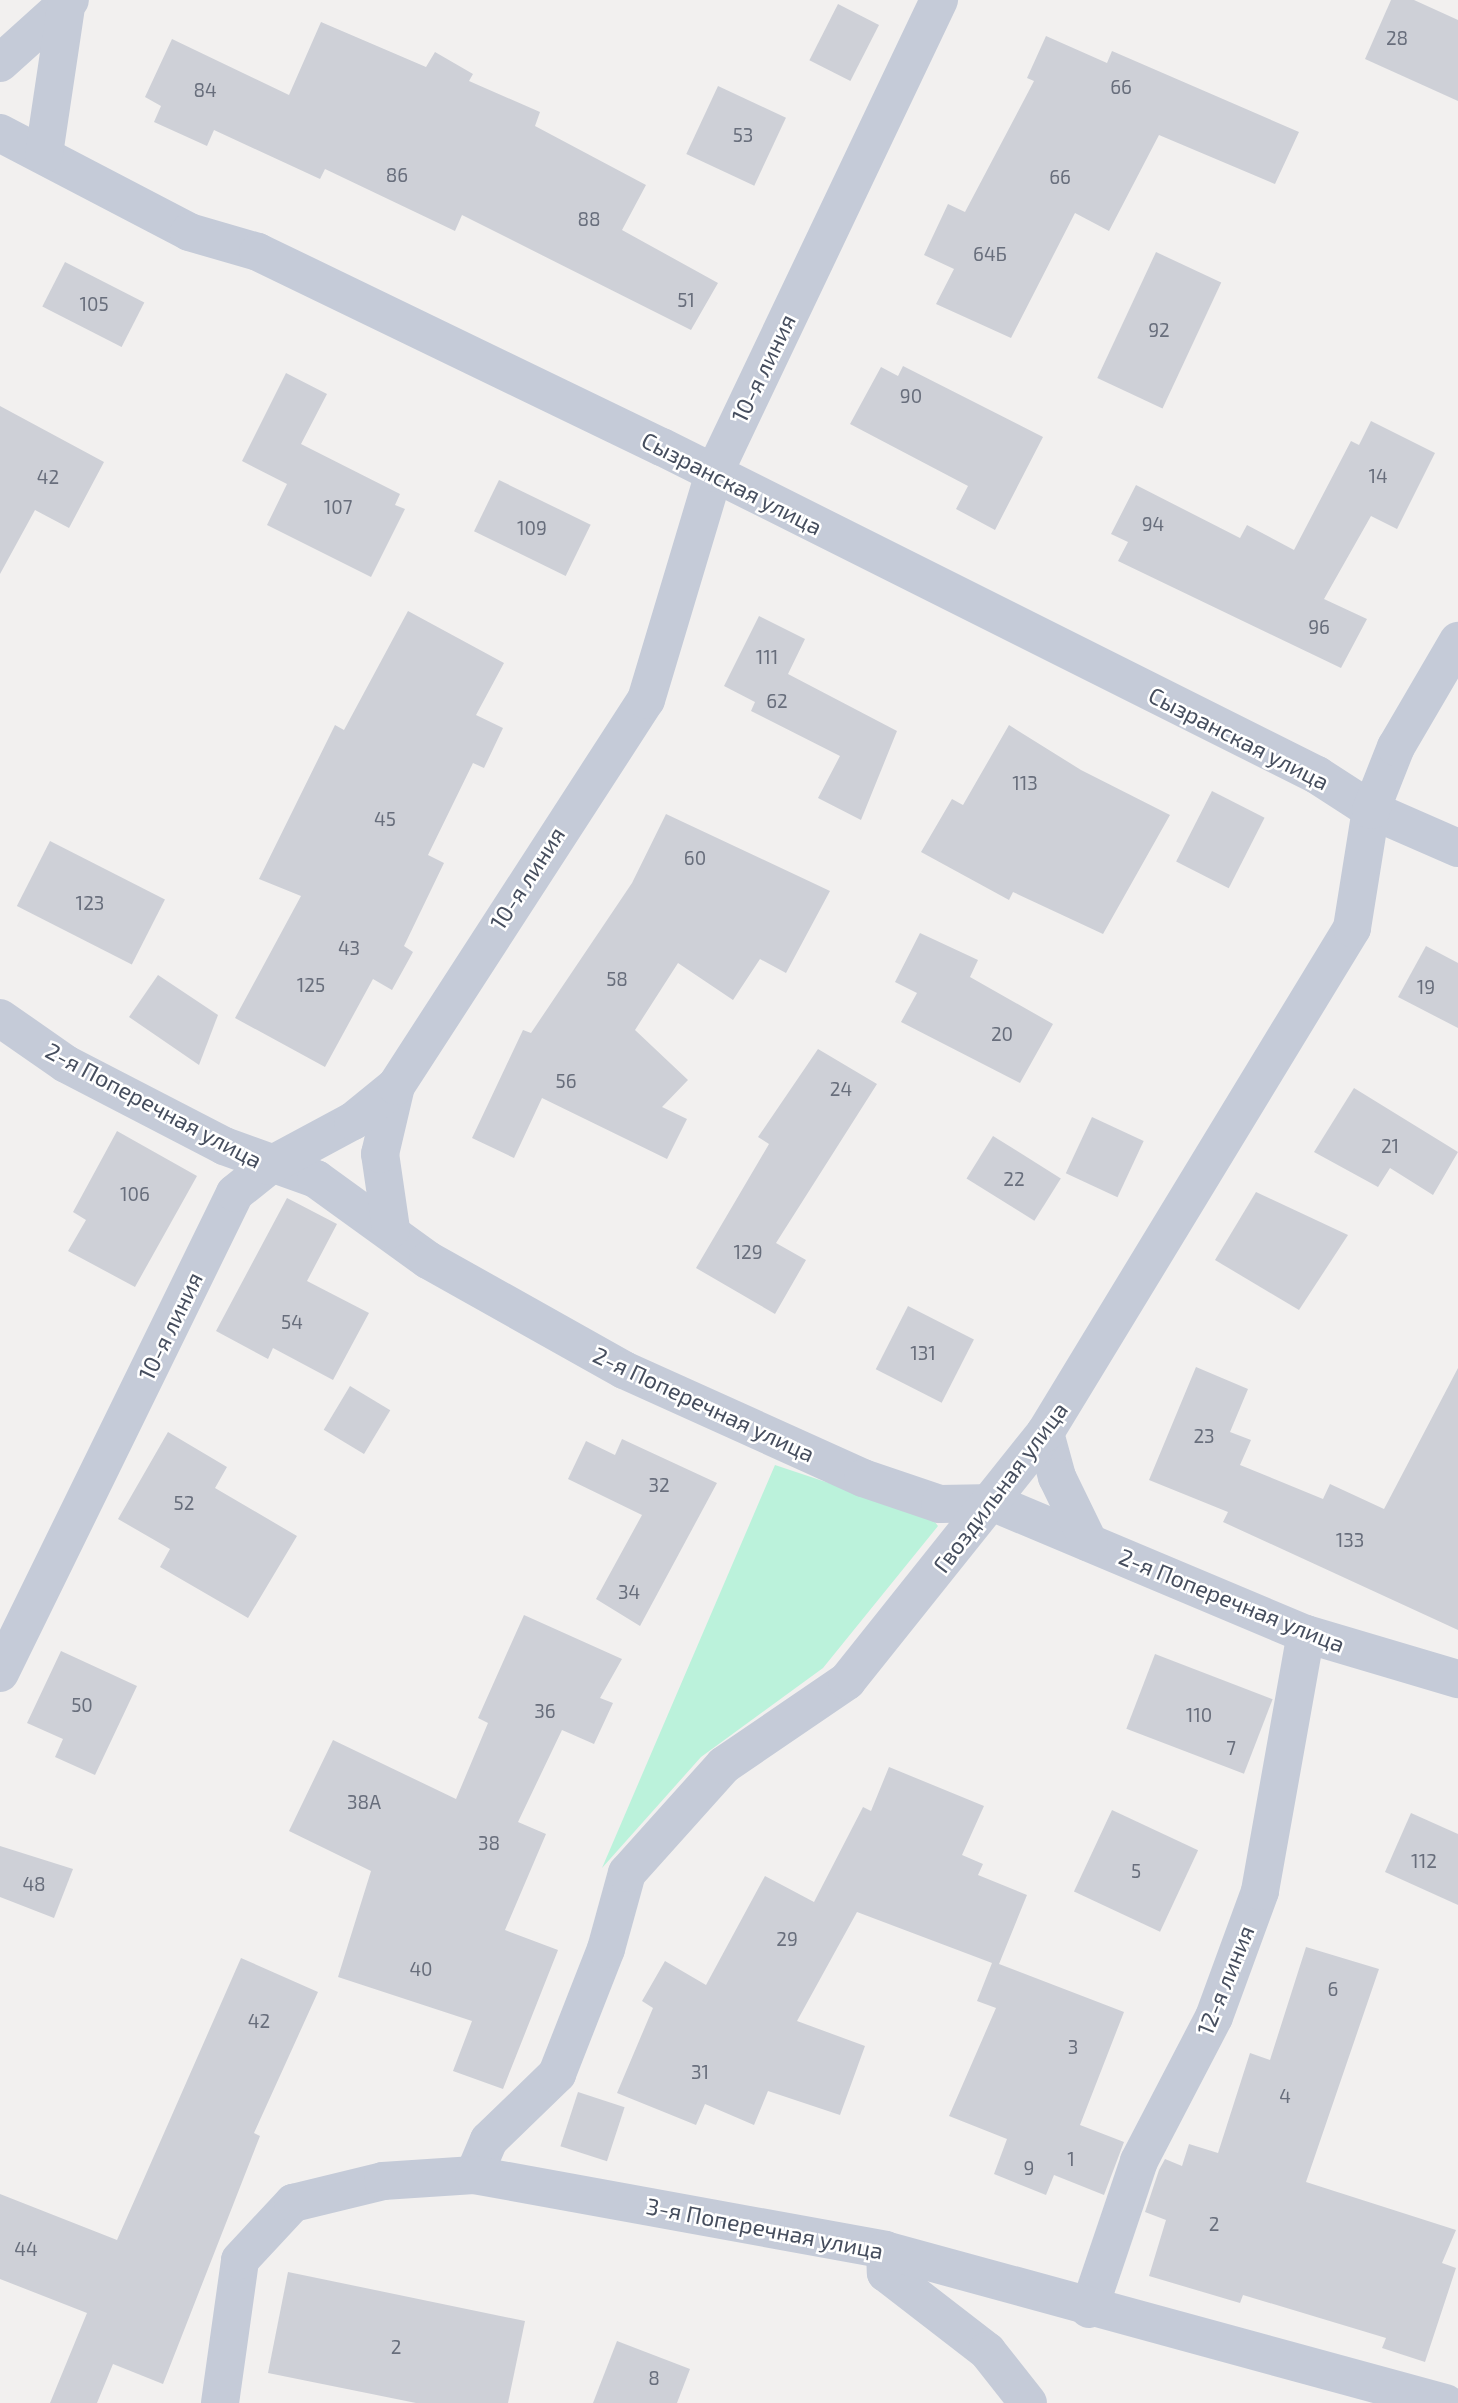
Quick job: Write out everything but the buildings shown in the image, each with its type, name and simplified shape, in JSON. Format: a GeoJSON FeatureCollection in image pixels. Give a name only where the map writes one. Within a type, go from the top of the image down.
{"type":"FeatureCollection","features":[{"type":"Feature","properties":{"kind":"street","name":"10-я линия"},"geometry":{"type":"LineString","coordinates":[[0,1673],[235,1194],[269,1166],[353,1121],[396,1086],[646,700],[714,473],[939,0]]}},
{"type":"Feature","properties":{"kind":"street"},"geometry":{"type":"LineString","coordinates":[[0,63],[68,4]]}},
{"type":"Feature","properties":{"kind":"street"},"geometry":{"type":"LineString","coordinates":[[44,154],[68,4]]}},
{"type":"Feature","properties":{"kind":"street","name":"Сызранская улица"},"geometry":{"type":"LineString","coordinates":[[0,133],[189,232],[258,253],[714,473],[1317,775],[1371,810],[1458,848]]}},
{"type":"Feature","properties":{"kind":"street","name":"Гвоздильная улица"},"geometry":{"type":"LineString","coordinates":[[474,2175],[489,2140],[557,2074],[606,1949],[627,1873],[724,1765],[847,1681],[994,1503],[1045,1433],[1352,928],[1371,810],[1396,747],[1458,641]]}},
{"type":"Feature","properties":{"kind":"street","name":"2-я Поперечная улица"},"geometry":{"type":"LineString","coordinates":[[0,1018],[66,1064],[269,1166],[316,1180],[391,1229],[428,1260],[624,1370],[863,1478],[940,1504],[994,1503],[1306,1634],[1458,1679]]}},
{"type":"Feature","properties":{"kind":"street"},"geometry":{"type":"LineString","coordinates":[[391,1229],[380,1154],[396,1086]]}},
{"type":"Feature","properties":{"kind":"street"},"geometry":{"type":"LineString","coordinates":[[1045,1433],[1057,1477],[1089,1543]]}},
{"type":"Feature","properties":{"kind":"street","name":"12-я линия"},"geometry":{"type":"LineString","coordinates":[[1089,2309],[1139,2161],[1214,2017],[1260,1891],[1306,1634]]}},
{"type":"Feature","properties":{"kind":"street","name":"3-я Поперечная улица"},"geometry":{"type":"LineString","coordinates":[[220,2403],[240,2260],[293,2203],[383,2181],[474,2175],[885,2250],[1089,2309],[1445,2403]]}},
{"type":"Feature","properties":{"kind":"street"},"geometry":{"type":"LineString","coordinates":[[885,2250],[886,2273],[987,2350],[1028,2403]]}},
{"type":"Feature","properties":{"kind":"green space"},"geometry":{"type":"Polygon","coordinates":[[[775,1465],[931,1517],[938,1526],[823,1668],[701,1757],[602,1868],[775,1465]]]}}]}
